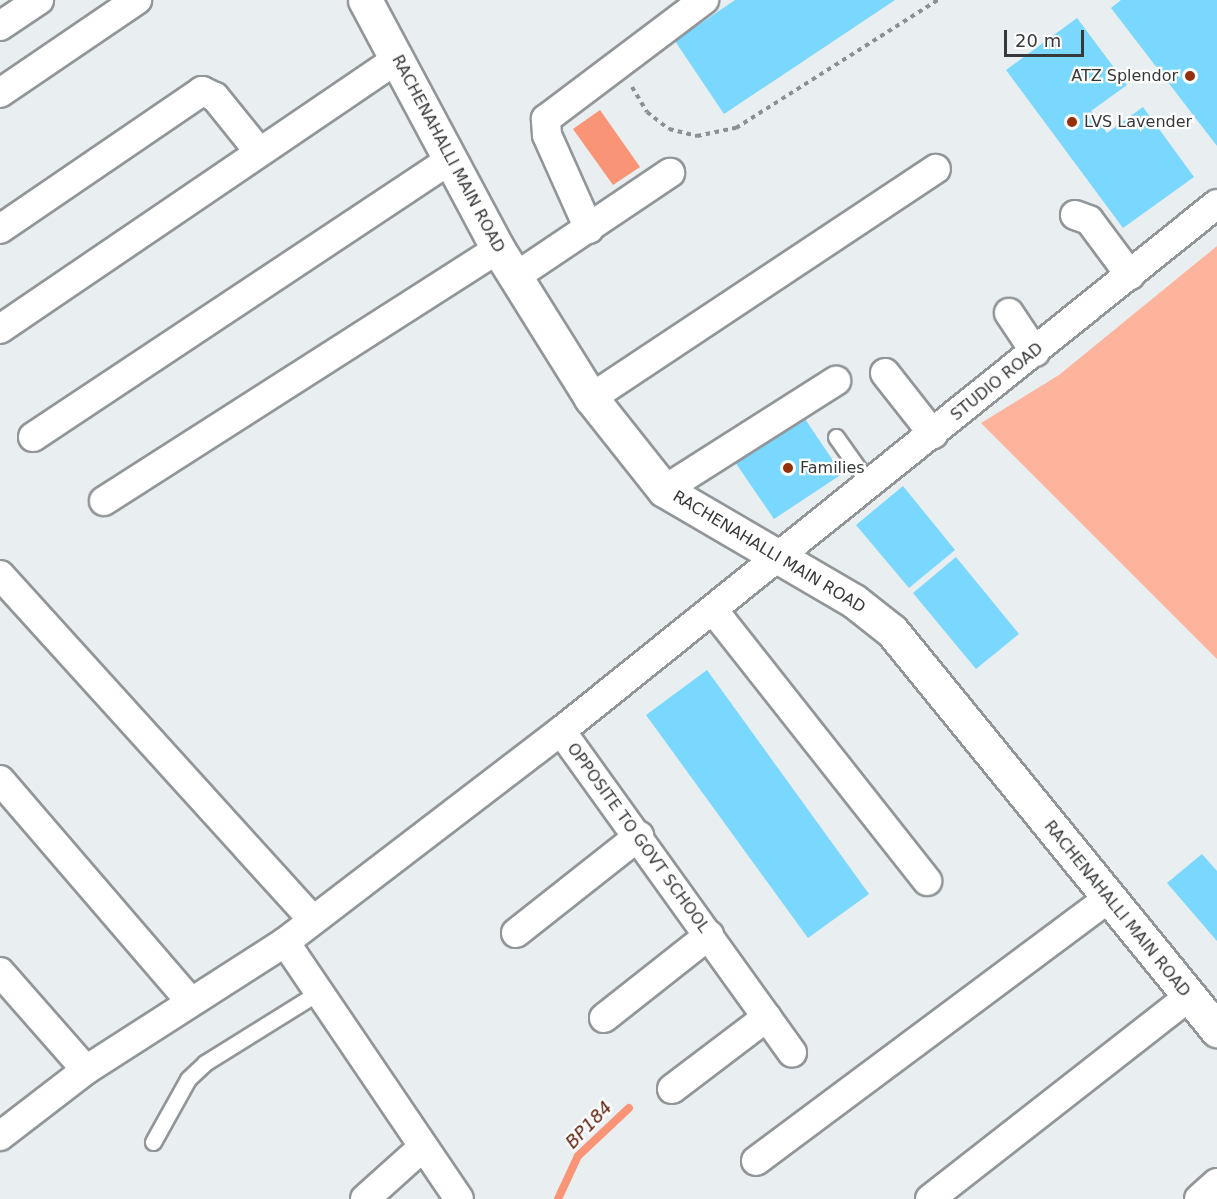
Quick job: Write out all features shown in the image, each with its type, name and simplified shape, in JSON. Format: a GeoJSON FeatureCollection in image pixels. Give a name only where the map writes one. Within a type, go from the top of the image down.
{"type":"FeatureCollection","features":[{"type":"Feature","properties":{"kind":"street"},"geometry":{"type":"LineString","coordinates":[[0,26],[39,0]]}},
{"type":"Feature","properties":{"kind":"street"},"geometry":{"type":"LineString","coordinates":[[0,93],[137,0]]}},
{"type":"Feature","properties":{"kind":"street","name":"RACHENAHALLI MAIN ROAD"},"geometry":{"type":"LineString","coordinates":[[365,0],[398,58],[448,161],[515,277],[591,398],[664,490],[774,557],[854,601],[892,631],[1107,899],[1217,1030]]}},
{"type":"Feature","properties":{"kind":"street"},"geometry":{"type":"LineString","coordinates":[[589,229],[547,135],[546,119],[618,62],[704,0]]}},
{"type":"Feature","properties":{"kind":"street"},"geometry":{"type":"LineString","coordinates":[[0,329],[257,149],[398,58]]}},
{"type":"Feature","properties":{"kind":"street"},"geometry":{"type":"LineString","coordinates":[[0,229],[202,91],[215,97],[257,149]]}},
{"type":"Feature","properties":{"kind":"street"},"geometry":{"type":"LineString","coordinates":[[33,437],[448,161]]}},
{"type":"Feature","properties":{"kind":"street"},"geometry":{"type":"LineString","coordinates":[[591,398],[936,169]]}},
{"type":"Feature","properties":{"kind":"street"},"geometry":{"type":"LineString","coordinates":[[515,277],[670,173]]}},
{"type":"Feature","properties":{"kind":"street","name":"STUDIO ROAD"},"geometry":{"type":"LineString","coordinates":[[774,557],[870,485],[1217,204]]}},
{"type":"Feature","properties":{"kind":"street"},"geometry":{"type":"LineString","coordinates":[[1075,215],[1089,220],[1130,275]]}},
{"type":"Feature","properties":{"kind":"street"},"geometry":{"type":"LineString","coordinates":[[104,501],[498,249]]}},
{"type":"Feature","properties":{"kind":"street"},"geometry":{"type":"LineString","coordinates":[[1009,313],[1035,352]]}},
{"type":"Feature","properties":{"kind":"street"},"geometry":{"type":"LineString","coordinates":[[885,373],[933,434]]}},
{"type":"Feature","properties":{"kind":"street"},"geometry":{"type":"LineString","coordinates":[[664,490],[836,381]]}},
{"type":"Feature","properties":{"kind":"street","name":"OPPOSITE TO GOVT SCHOOL"},"geometry":{"type":"LineString","coordinates":[[774,557],[714,611],[561,731],[639,836],[792,1053]]}},
{"type":"Feature","properties":{"kind":"street"},"geometry":{"type":"LineString","coordinates":[[0,575],[313,920]]}},
{"type":"Feature","properties":{"kind":"street"},"geometry":{"type":"LineString","coordinates":[[714,611],[927,881]]}},
{"type":"Feature","properties":{"kind":"street"},"geometry":{"type":"LineString","coordinates":[[5,1124],[190,1001],[285,942],[561,731]]}},
{"type":"Feature","properties":{"kind":"street"},"geometry":{"type":"LineString","coordinates":[[0,780],[190,1001]]}},
{"type":"Feature","properties":{"kind":"street"},"geometry":{"type":"LineString","coordinates":[[516,933],[639,836]]}},
{"type":"Feature","properties":{"kind":"street"},"geometry":{"type":"LineString","coordinates":[[756,1161],[1107,899]]}},
{"type":"Feature","properties":{"kind":"street"},"geometry":{"type":"LineString","coordinates":[[604,1018],[709,935]]}},
{"type":"Feature","properties":{"kind":"street"},"geometry":{"type":"LineString","coordinates":[[285,942],[459,1199]]}},
{"type":"Feature","properties":{"kind":"street"},"geometry":{"type":"LineString","coordinates":[[0,972],[86,1070]]}},
{"type":"Feature","properties":{"kind":"street"},"geometry":{"type":"LineString","coordinates":[[930,1199],[1189,997]]}},
{"type":"Feature","properties":{"kind":"street"},"geometry":{"type":"LineString","coordinates":[[672,1089],[767,1017]]}},
{"type":"Feature","properties":{"kind":"street"},"geometry":{"type":"LineString","coordinates":[[365,1199],[423,1147]]}},
{"type":"Feature","properties":{"kind":"street"},"geometry":{"type":"LineString","coordinates":[[1199,1199],[1217,1183]]}},
{"type":"Feature","properties":{"kind":"lane"},"geometry":{"type":"LineString","coordinates":[[836,437],[870,485]]}},
{"type":"Feature","properties":{"kind":"lane"},"geometry":{"type":"LineString","coordinates":[[153,1142],[196,1071],[319,992]]}},
{"type":"Feature","properties":{"kind":"path"},"geometry":{"type":"LineString","coordinates":[[618,62],[647,112],[669,129],[697,136],[736,128],[938,0]]}},
{"type":"Feature","properties":{"kind":"shaded area"},"geometry":{"type":"Polygon","coordinates":[[[600,110],[640,167],[613,185],[573,129],[600,110]]]}},
{"type":"Feature","properties":{"kind":"shaded area"},"geometry":{"type":"Polygon","coordinates":[[[1217,246],[1217,659],[981,423],[1059,375],[1217,246]]]}},
{"type":"Feature","properties":{"kind":"building"},"geometry":{"type":"Polygon","coordinates":[[[735,0],[895,0],[724,114],[675,41],[735,0]]]}},
{"type":"Feature","properties":{"kind":"building","name":"ATZ Splendor"},"geometry":{"type":"Polygon","coordinates":[[[1121,0],[1217,0],[1217,146],[1111,8],[1121,0]]]}},
{"type":"Feature","properties":{"kind":"building","name":"LVS Lavender"},"geometry":{"type":"Polygon","coordinates":[[[1077,18],[1127,85],[1091,111],[1107,133],[1143,107],[1194,177],[1123,228],[1006,70],[1077,18]]]}},
{"type":"Feature","properties":{"kind":"building","name":"Families"},"geometry":{"type":"Polygon","coordinates":[[[803,416],[842,474],[774,519],[735,462],[803,416]]]}},
{"type":"Feature","properties":{"kind":"building"},"geometry":{"type":"Polygon","coordinates":[[[903,486],[955,550],[909,588],[856,525],[903,486]]]}},
{"type":"Feature","properties":{"kind":"building"},"geometry":{"type":"Polygon","coordinates":[[[956,557],[1019,634],[976,669],[913,593],[956,557]]]}},
{"type":"Feature","properties":{"kind":"building"},"geometry":{"type":"Polygon","coordinates":[[[707,670],[869,894],[808,938],[646,715],[707,670]]]}},
{"type":"Feature","properties":{"kind":"building"},"geometry":{"type":"Polygon","coordinates":[[[1202,854],[1217,871],[1217,941],[1167,883],[1202,854]]]}},
{"type":"Feature","properties":{"kind":"waterway","name":"BP184"},"geometry":{"type":"LineString","coordinates":[[558,1199],[578,1156],[629,1108]]}},
{"type":"Feature","properties":{"kind":"place","name":"ATZ Splendor"},"geometry":{"type":"Point","coordinates":[1190,76]}},
{"type":"Feature","properties":{"kind":"place","name":"LVS Lavender"},"geometry":{"type":"Point","coordinates":[1072,122]}},
{"type":"Feature","properties":{"kind":"place","name":"Families"},"geometry":{"type":"Point","coordinates":[788,468]}}]}
